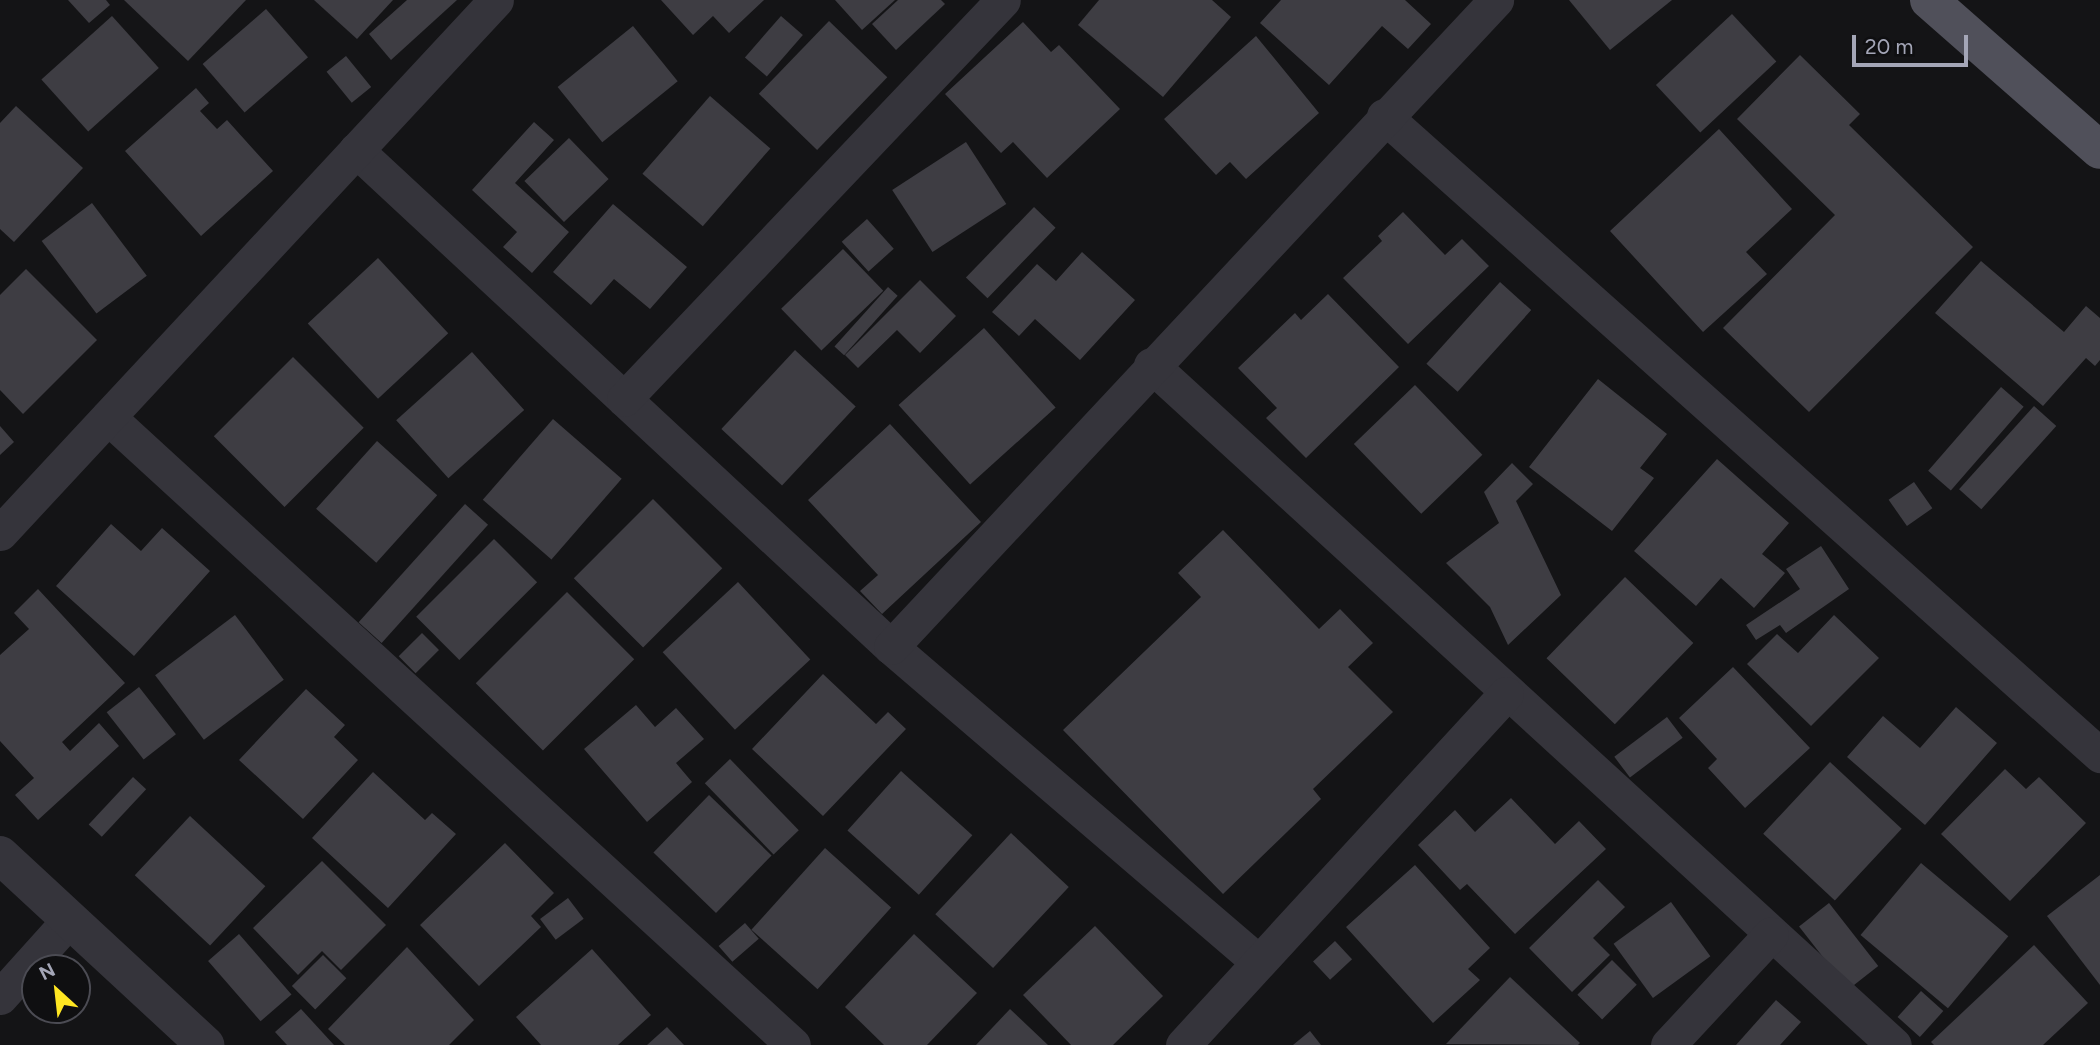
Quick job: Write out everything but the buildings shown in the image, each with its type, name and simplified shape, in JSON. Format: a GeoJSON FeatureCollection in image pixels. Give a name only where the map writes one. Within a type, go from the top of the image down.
{"type":"FeatureCollection","features":[{"type":"Feature","properties":{"kind":"main road"},"geometry":{"type":"LineString","coordinates":[[1929,0],[2100,150]]}},
{"type":"Feature","properties":{"kind":"street"},"geometry":{"type":"LineString","coordinates":[[0,533],[496,0]]}},
{"type":"Feature","properties":{"kind":"street"},"geometry":{"type":"LineString","coordinates":[[624,399],[1003,0]]}},
{"type":"Feature","properties":{"kind":"street"},"geometry":{"type":"LineString","coordinates":[[891,647],[1384,116],[1496,0]]}},
{"type":"Feature","properties":{"kind":"street"},"geometry":{"type":"LineString","coordinates":[[1384,116],[2100,755]]}},
{"type":"Feature","properties":{"kind":"street"},"geometry":{"type":"LineString","coordinates":[[356,150],[891,647],[1259,962]]}},
{"type":"Feature","properties":{"kind":"street"},"geometry":{"type":"LineString","coordinates":[[1152,365],[1506,694],[1894,1045]]}},
{"type":"Feature","properties":{"kind":"street"},"geometry":{"type":"LineString","coordinates":[[108,417],[793,1045]]}},
{"type":"Feature","properties":{"kind":"street"},"geometry":{"type":"LineString","coordinates":[[1183,1045],[1506,694]]}},
{"type":"Feature","properties":{"kind":"street"},"geometry":{"type":"LineString","coordinates":[[0,855],[205,1045]]}},
{"type":"Feature","properties":{"kind":"street"},"geometry":{"type":"LineString","coordinates":[[0,997],[70,919]]}},
{"type":"Feature","properties":{"kind":"street"},"geometry":{"type":"LineString","coordinates":[[1668,1045],[1771,934]]}}]}
